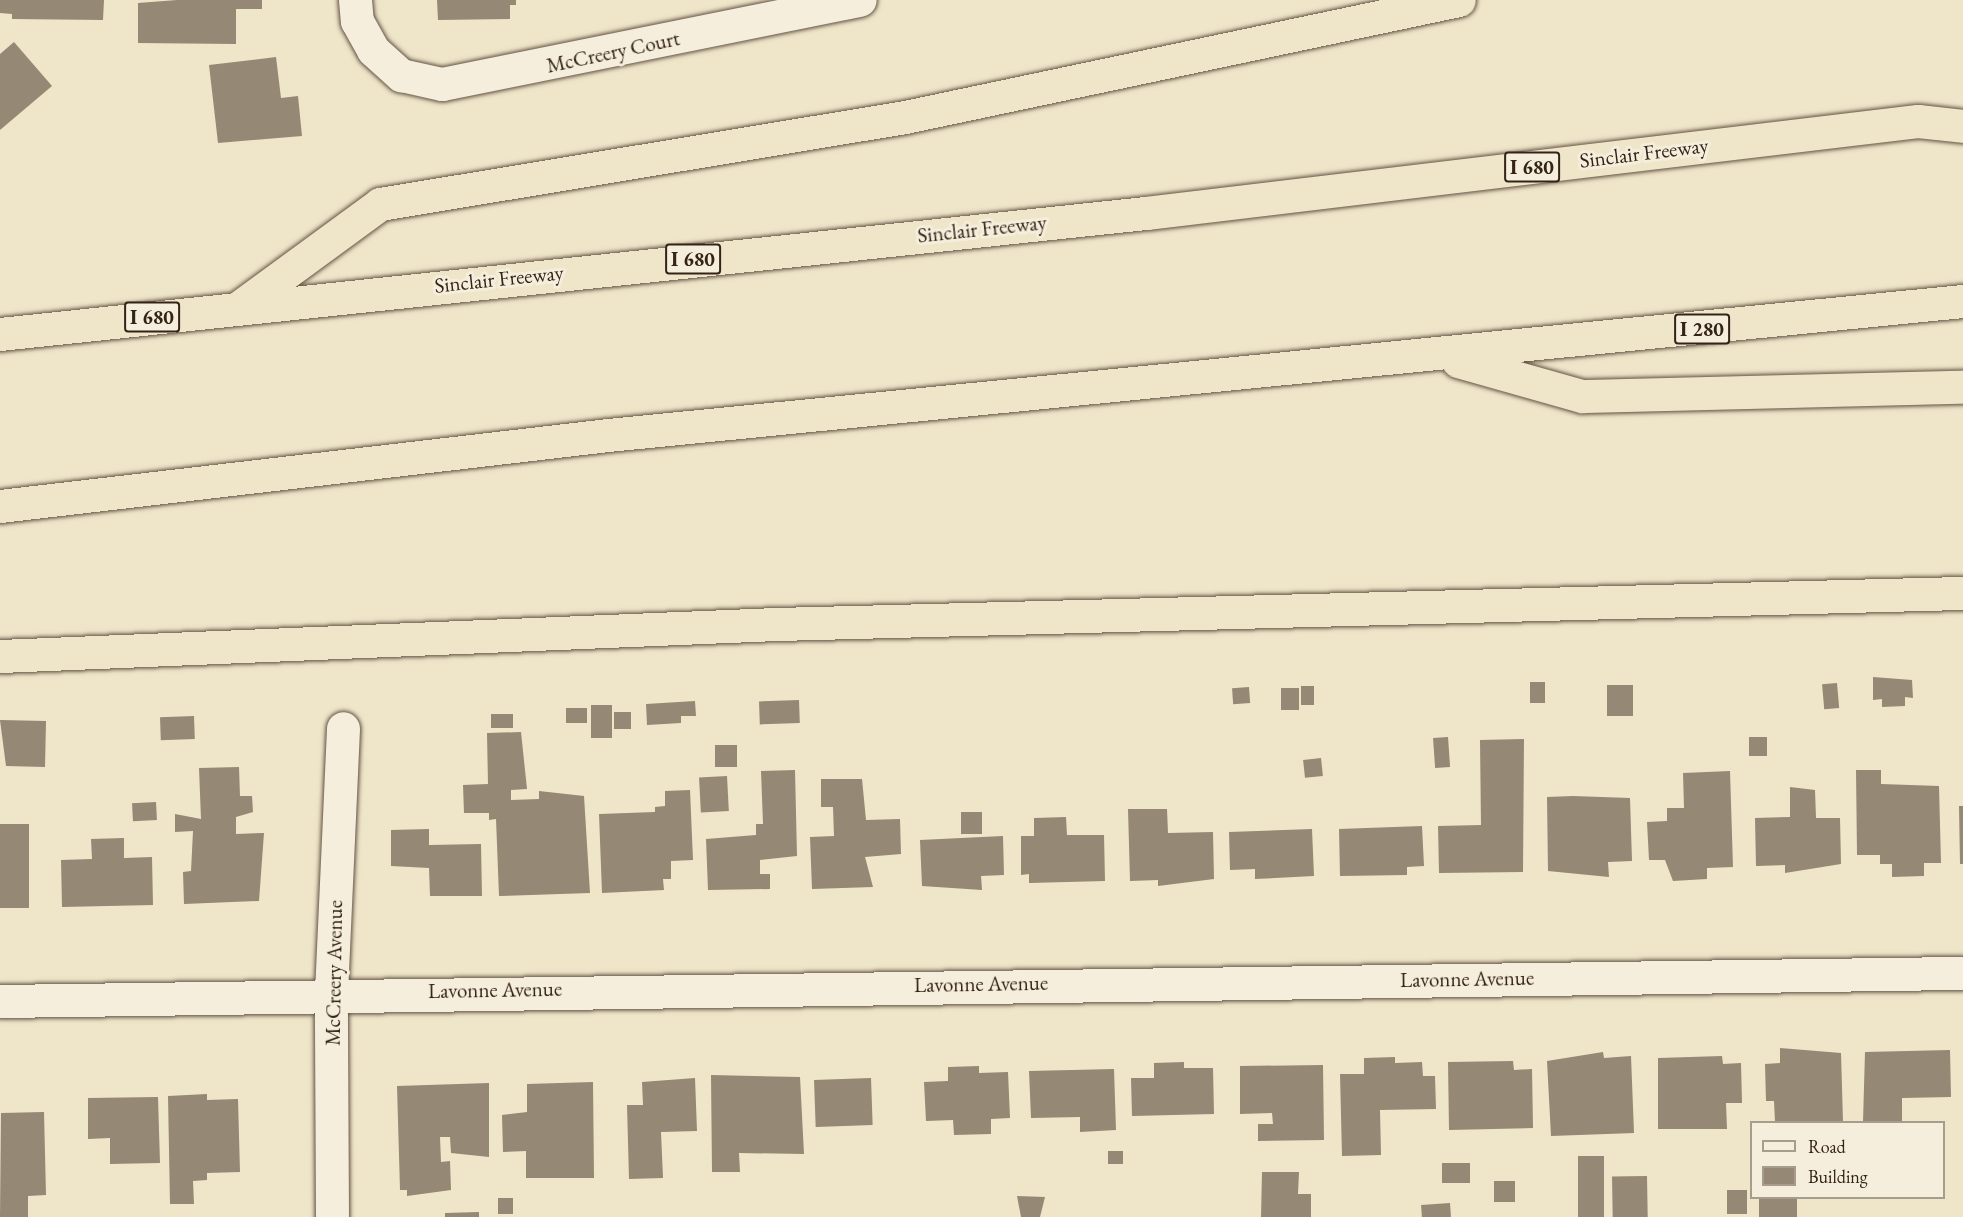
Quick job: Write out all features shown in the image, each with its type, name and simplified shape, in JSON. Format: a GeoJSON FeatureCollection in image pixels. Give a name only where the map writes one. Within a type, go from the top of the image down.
{"type":"FeatureCollection","features":[{"type":"Feature","properties":{"kind":"highway"},"geometry":{"type":"LineString","coordinates":[[241,306],[380,204],[904,117],[1459,0]]}},
{"type":"Feature","properties":{"kind":"highway"},"geometry":{"type":"LineString","coordinates":[[1918,121],[1963,104]]}},
{"type":"Feature","properties":{"kind":"highway","name":"Sinclair Freeway"},"geometry":{"type":"LineString","coordinates":[[0,334],[241,306],[1146,213],[1918,121],[1963,126]]}},
{"type":"Feature","properties":{"kind":"highway","name":"I 280"},"geometry":{"type":"LineString","coordinates":[[1442,356],[1963,301]]}},
{"type":"Feature","properties":{"kind":"highway"},"geometry":{"type":"LineString","coordinates":[[0,506],[608,435],[1442,356],[1582,396],[1963,387]]}},
{"type":"Feature","properties":{"kind":"highway"},"geometry":{"type":"LineString","coordinates":[[0,656],[777,624],[1963,592]]}},
{"type":"Feature","properties":{"kind":"street","name":"McCreery Court"},"geometry":{"type":"LineString","coordinates":[[355,0],[357,21],[373,50],[401,75],[442,84],[860,0]]}},
{"type":"Feature","properties":{"kind":"street","name":"McCreery Avenue"},"geometry":{"type":"LineString","coordinates":[[332,1217],[331,993],[343,728]]}},
{"type":"Feature","properties":{"kind":"street","name":"Lavonne Avenue"},"geometry":{"type":"LineString","coordinates":[[0,1001],[331,993],[1963,973]]}},
{"type":"Feature","properties":{"kind":"building"},"geometry":{"type":"Polygon","coordinates":[[[0,0],[104,0],[103,20],[12,19],[12,14],[0,13],[0,0]]]}},
{"type":"Feature","properties":{"kind":"building"},"geometry":{"type":"Polygon","coordinates":[[[177,0],[262,0],[262,9],[236,9],[236,44],[138,43],[138,3],[177,0]]]}},
{"type":"Feature","properties":{"kind":"building"},"geometry":{"type":"Polygon","coordinates":[[[437,0],[516,0],[516,5],[510,5],[510,19],[438,20],[437,0]]]}},
{"type":"Feature","properties":{"kind":"building"},"geometry":{"type":"Polygon","coordinates":[[[14,42],[52,86],[0,130],[0,54],[14,42]]]}},
{"type":"Feature","properties":{"kind":"building"},"geometry":{"type":"Polygon","coordinates":[[[276,57],[281,98],[298,96],[302,136],[218,143],[209,65],[276,57]]]}},
{"type":"Feature","properties":{"kind":"building"},"geometry":{"type":"Polygon","coordinates":[[[1873,677],[1912,680],[1913,698],[1905,697],[1905,706],[1882,707],[1882,699],[1873,700],[1873,677]]]}},
{"type":"Feature","properties":{"kind":"building"},"geometry":{"type":"Polygon","coordinates":[[[1530,682],[1545,682],[1545,703],[1530,703],[1530,682]]]}},
{"type":"Feature","properties":{"kind":"building"},"geometry":{"type":"Polygon","coordinates":[[[1837,683],[1839,708],[1824,709],[1822,684],[1837,683]]]}},
{"type":"Feature","properties":{"kind":"building"},"geometry":{"type":"Polygon","coordinates":[[[1607,685],[1633,685],[1633,716],[1607,716],[1607,685]]]}},
{"type":"Feature","properties":{"kind":"building"},"geometry":{"type":"Polygon","coordinates":[[[1301,686],[1314,686],[1314,705],[1301,705],[1301,686]]]}},
{"type":"Feature","properties":{"kind":"building"},"geometry":{"type":"Polygon","coordinates":[[[1249,687],[1250,703],[1233,704],[1232,688],[1249,687]]]}},
{"type":"Feature","properties":{"kind":"building"},"geometry":{"type":"Polygon","coordinates":[[[1281,688],[1299,688],[1299,710],[1281,710],[1281,688]]]}},
{"type":"Feature","properties":{"kind":"building"},"geometry":{"type":"Polygon","coordinates":[[[799,700],[800,723],[760,724],[759,701],[799,700]]]}},
{"type":"Feature","properties":{"kind":"building"},"geometry":{"type":"Polygon","coordinates":[[[695,701],[696,716],[681,716],[681,723],[647,725],[646,704],[695,701]]]}},
{"type":"Feature","properties":{"kind":"building"},"geometry":{"type":"Polygon","coordinates":[[[591,705],[612,705],[612,738],[591,738],[591,705]]]}},
{"type":"Feature","properties":{"kind":"building"},"geometry":{"type":"Polygon","coordinates":[[[566,708],[587,708],[587,723],[566,723],[566,708]]]}},
{"type":"Feature","properties":{"kind":"building"},"geometry":{"type":"Polygon","coordinates":[[[614,712],[631,712],[631,729],[614,729],[614,712]]]}},
{"type":"Feature","properties":{"kind":"building"},"geometry":{"type":"Polygon","coordinates":[[[491,714],[513,714],[513,728],[491,728],[491,714]]]}},
{"type":"Feature","properties":{"kind":"building"},"geometry":{"type":"Polygon","coordinates":[[[194,716],[195,739],[161,740],[160,717],[194,716]]]}},
{"type":"Feature","properties":{"kind":"building"},"geometry":{"type":"Polygon","coordinates":[[[0,720],[46,721],[45,767],[6,766],[0,720]]]}},
{"type":"Feature","properties":{"kind":"building"},"geometry":{"type":"Polygon","coordinates":[[[521,732],[527,789],[511,790],[511,800],[539,799],[539,791],[584,796],[590,893],[499,896],[496,819],[489,820],[489,813],[464,813],[463,785],[488,784],[487,733],[521,732]]]}},
{"type":"Feature","properties":{"kind":"building"},"geometry":{"type":"Polygon","coordinates":[[[1448,737],[1450,767],[1435,768],[1433,738],[1448,737]]]}},
{"type":"Feature","properties":{"kind":"building"},"geometry":{"type":"Polygon","coordinates":[[[1749,737],[1767,737],[1767,756],[1749,756],[1749,737]]]}},
{"type":"Feature","properties":{"kind":"building"},"geometry":{"type":"Polygon","coordinates":[[[1524,739],[1523,872],[1439,873],[1438,826],[1481,825],[1480,740],[1524,739]]]}},
{"type":"Feature","properties":{"kind":"building"},"geometry":{"type":"Polygon","coordinates":[[[715,745],[737,745],[737,767],[715,767],[715,745]]]}},
{"type":"Feature","properties":{"kind":"building"},"geometry":{"type":"Polygon","coordinates":[[[1321,758],[1323,776],[1305,778],[1303,760],[1321,758]]]}},
{"type":"Feature","properties":{"kind":"building"},"geometry":{"type":"Polygon","coordinates":[[[239,767],[240,796],[252,796],[253,812],[236,817],[236,834],[264,833],[259,901],[184,904],[183,872],[191,871],[193,831],[175,832],[175,814],[201,819],[199,768],[239,767]]]}},
{"type":"Feature","properties":{"kind":"building"},"geometry":{"type":"Polygon","coordinates":[[[795,770],[797,856],[760,860],[760,874],[770,874],[770,889],[708,890],[706,839],[756,835],[756,824],[763,824],[761,771],[795,770]]]}},
{"type":"Feature","properties":{"kind":"building"},"geometry":{"type":"Polygon","coordinates":[[[1856,770],[1881,770],[1881,784],[1939,786],[1941,863],[1924,863],[1924,876],[1892,877],[1892,864],[1880,864],[1880,855],[1857,855],[1856,770]]]}},
{"type":"Feature","properties":{"kind":"building"},"geometry":{"type":"Polygon","coordinates":[[[1730,771],[1733,867],[1707,868],[1707,879],[1673,881],[1665,860],[1649,860],[1647,822],[1667,821],[1667,808],[1684,808],[1683,773],[1730,771]]]}},
{"type":"Feature","properties":{"kind":"building"},"geometry":{"type":"Polygon","coordinates":[[[727,776],[729,811],[701,812],[699,777],[727,776]]]}},
{"type":"Feature","properties":{"kind":"building"},"geometry":{"type":"Polygon","coordinates":[[[821,779],[862,779],[866,820],[900,819],[901,854],[865,857],[873,887],[812,889],[810,837],[834,836],[833,807],[821,807],[821,779]]]}},
{"type":"Feature","properties":{"kind":"building"},"geometry":{"type":"Polygon","coordinates":[[[1790,787],[1815,790],[1816,818],[1840,818],[1841,864],[1785,873],[1785,865],[1756,866],[1755,818],[1790,817],[1790,787]]]}},
{"type":"Feature","properties":{"kind":"building"},"geometry":{"type":"Polygon","coordinates":[[[690,790],[693,860],[671,861],[671,879],[663,879],[664,890],[602,893],[599,814],[655,812],[655,807],[665,806],[665,791],[690,790]]]}},
{"type":"Feature","properties":{"kind":"building"},"geometry":{"type":"Polygon","coordinates":[[[1547,797],[1630,798],[1632,861],[1608,862],[1609,877],[1548,871],[1547,797]]]}},
{"type":"Feature","properties":{"kind":"building"},"geometry":{"type":"Polygon","coordinates":[[[156,802],[157,820],[133,821],[132,803],[156,802]]]}},
{"type":"Feature","properties":{"kind":"building"},"geometry":{"type":"Polygon","coordinates":[[[1959,806],[1963,806],[1963,864],[1960,864],[1959,806]]]}},
{"type":"Feature","properties":{"kind":"building"},"geometry":{"type":"Polygon","coordinates":[[[1128,809],[1167,809],[1168,833],[1213,832],[1214,879],[1158,886],[1158,880],[1130,881],[1128,809]]]}},
{"type":"Feature","properties":{"kind":"building"},"geometry":{"type":"Polygon","coordinates":[[[961,812],[982,812],[982,834],[961,834],[961,812]]]}},
{"type":"Feature","properties":{"kind":"building"},"geometry":{"type":"Polygon","coordinates":[[[1066,817],[1067,835],[1104,835],[1105,881],[1029,883],[1029,874],[1021,875],[1021,836],[1034,836],[1034,818],[1066,817]]]}},
{"type":"Feature","properties":{"kind":"building"},"geometry":{"type":"Polygon","coordinates":[[[0,824],[29,824],[29,908],[0,908],[0,824]]]}},
{"type":"Feature","properties":{"kind":"building"},"geometry":{"type":"Polygon","coordinates":[[[1422,826],[1424,866],[1407,867],[1407,875],[1340,876],[1339,829],[1422,826]]]}},
{"type":"Feature","properties":{"kind":"building"},"geometry":{"type":"Polygon","coordinates":[[[429,829],[429,845],[481,844],[482,896],[430,896],[429,868],[391,866],[391,830],[429,829]]]}},
{"type":"Feature","properties":{"kind":"building"},"geometry":{"type":"Polygon","coordinates":[[[1312,829],[1314,876],[1255,879],[1255,869],[1230,870],[1229,832],[1312,829]]]}},
{"type":"Feature","properties":{"kind":"building"},"geometry":{"type":"Polygon","coordinates":[[[1003,836],[1004,875],[981,876],[982,890],[922,886],[920,840],[1003,836]]]}},
{"type":"Feature","properties":{"kind":"building"},"geometry":{"type":"Polygon","coordinates":[[[124,838],[124,858],[152,857],[153,905],[62,907],[61,860],[92,859],[91,839],[124,838]]]}},
{"type":"Feature","properties":{"kind":"building"},"geometry":{"type":"Polygon","coordinates":[[[1780,1048],[1841,1053],[1843,1121],[1775,1121],[1774,1101],[1766,1101],[1765,1064],[1780,1063],[1780,1048]]]}},
{"type":"Feature","properties":{"kind":"building"},"geometry":{"type":"Polygon","coordinates":[[[1950,1050],[1951,1097],[1902,1098],[1902,1121],[1863,1121],[1865,1052],[1950,1050]]]}},
{"type":"Feature","properties":{"kind":"building"},"geometry":{"type":"Polygon","coordinates":[[[1603,1052],[1604,1058],[1631,1056],[1634,1133],[1551,1136],[1547,1061],[1603,1052]]]}},
{"type":"Feature","properties":{"kind":"building"},"geometry":{"type":"Polygon","coordinates":[[[1722,1056],[1723,1064],[1741,1063],[1742,1103],[1726,1103],[1727,1129],[1658,1129],[1658,1058],[1722,1056]]]}},
{"type":"Feature","properties":{"kind":"building"},"geometry":{"type":"Polygon","coordinates":[[[1395,1057],[1395,1063],[1422,1062],[1423,1076],[1435,1076],[1436,1109],[1380,1110],[1381,1155],[1342,1156],[1340,1074],[1364,1074],[1364,1058],[1395,1057]]]}},
{"type":"Feature","properties":{"kind":"building"},"geometry":{"type":"Polygon","coordinates":[[[1513,1061],[1514,1070],[1532,1069],[1533,1128],[1449,1130],[1448,1062],[1513,1061]]]}},
{"type":"Feature","properties":{"kind":"building"},"geometry":{"type":"Polygon","coordinates":[[[1184,1062],[1184,1068],[1213,1068],[1214,1114],[1132,1116],[1131,1078],[1154,1078],[1154,1063],[1184,1062]]]}},
{"type":"Feature","properties":{"kind":"building"},"geometry":{"type":"Polygon","coordinates":[[[1323,1065],[1324,1140],[1258,1141],[1258,1124],[1273,1124],[1272,1113],[1240,1114],[1240,1066],[1323,1065]]]}},
{"type":"Feature","properties":{"kind":"building"},"geometry":{"type":"Polygon","coordinates":[[[979,1066],[979,1073],[1008,1072],[1010,1118],[991,1119],[991,1134],[954,1135],[953,1120],[926,1121],[924,1082],[948,1081],[948,1067],[979,1066]]]}},
{"type":"Feature","properties":{"kind":"building"},"geometry":{"type":"Polygon","coordinates":[[[1114,1069],[1116,1130],[1080,1132],[1080,1117],[1031,1118],[1029,1071],[1114,1069]]]}},
{"type":"Feature","properties":{"kind":"building"},"geometry":{"type":"Polygon","coordinates":[[[711,1075],[800,1077],[804,1154],[739,1153],[740,1172],[712,1172],[711,1075]]]}},
{"type":"Feature","properties":{"kind":"building"},"geometry":{"type":"Polygon","coordinates":[[[695,1078],[697,1131],[661,1132],[663,1178],[629,1179],[627,1105],[643,1105],[642,1082],[695,1078]]]}},
{"type":"Feature","properties":{"kind":"building"},"geometry":{"type":"Polygon","coordinates":[[[871,1078],[873,1125],[816,1127],[814,1080],[871,1078]]]}},
{"type":"Feature","properties":{"kind":"building"},"geometry":{"type":"Polygon","coordinates":[[[593,1082],[594,1178],[526,1178],[526,1151],[503,1152],[502,1115],[527,1112],[527,1084],[593,1082]]]}},
{"type":"Feature","properties":{"kind":"building"},"geometry":{"type":"Polygon","coordinates":[[[489,1083],[489,1157],[451,1153],[450,1137],[440,1137],[441,1162],[450,1161],[451,1190],[407,1196],[407,1190],[400,1190],[397,1086],[489,1083]]]}},
{"type":"Feature","properties":{"kind":"building"},"geometry":{"type":"Polygon","coordinates":[[[207,1094],[207,1100],[238,1099],[240,1172],[207,1173],[207,1180],[193,1181],[194,1204],[170,1204],[168,1096],[207,1094]]]}},
{"type":"Feature","properties":{"kind":"building"},"geometry":{"type":"Polygon","coordinates":[[[158,1097],[160,1163],[110,1164],[110,1138],[88,1139],[88,1098],[158,1097]]]}},
{"type":"Feature","properties":{"kind":"building"},"geometry":{"type":"Polygon","coordinates":[[[44,1112],[46,1195],[28,1196],[28,1217],[0,1217],[1,1113],[44,1112]]]}},
{"type":"Feature","properties":{"kind":"building"},"geometry":{"type":"Polygon","coordinates":[[[1108,1151],[1123,1151],[1123,1164],[1108,1164],[1108,1151]]]}},
{"type":"Feature","properties":{"kind":"building"},"geometry":{"type":"Polygon","coordinates":[[[1578,1156],[1604,1156],[1604,1217],[1578,1217],[1578,1156]]]}},
{"type":"Feature","properties":{"kind":"building"},"geometry":{"type":"Polygon","coordinates":[[[1442,1163],[1470,1163],[1470,1183],[1442,1183],[1442,1163]]]}},
{"type":"Feature","properties":{"kind":"building"},"geometry":{"type":"Polygon","coordinates":[[[1262,1172],[1299,1172],[1298,1194],[1311,1194],[1311,1217],[1261,1217],[1262,1172]]]}},
{"type":"Feature","properties":{"kind":"building"},"geometry":{"type":"Polygon","coordinates":[[[1647,1176],[1648,1217],[1613,1217],[1612,1177],[1647,1176]]]}},
{"type":"Feature","properties":{"kind":"building"},"geometry":{"type":"Polygon","coordinates":[[[1494,1181],[1515,1181],[1515,1202],[1494,1202],[1494,1181]]]}},
{"type":"Feature","properties":{"kind":"building"},"geometry":{"type":"Polygon","coordinates":[[[1727,1190],[1747,1190],[1747,1214],[1727,1214],[1727,1190]]]}},
{"type":"Feature","properties":{"kind":"building"},"geometry":{"type":"Polygon","coordinates":[[[1017,1196],[1045,1197],[1040,1217],[1021,1217],[1017,1196]]]}},
{"type":"Feature","properties":{"kind":"building"},"geometry":{"type":"Polygon","coordinates":[[[498,1198],[513,1198],[513,1214],[498,1214],[498,1198]]]}},
{"type":"Feature","properties":{"kind":"building"},"geometry":{"type":"Polygon","coordinates":[[[1759,1199],[1797,1199],[1797,1217],[1759,1217],[1759,1199]]]}},
{"type":"Feature","properties":{"kind":"building"},"geometry":{"type":"Polygon","coordinates":[[[1450,1203],[1451,1217],[1422,1217],[1421,1205],[1450,1203]]]}},
{"type":"Feature","properties":{"kind":"building"},"geometry":{"type":"Polygon","coordinates":[[[479,1212],[479,1217],[445,1217],[445,1213],[479,1212]]]}}]}
